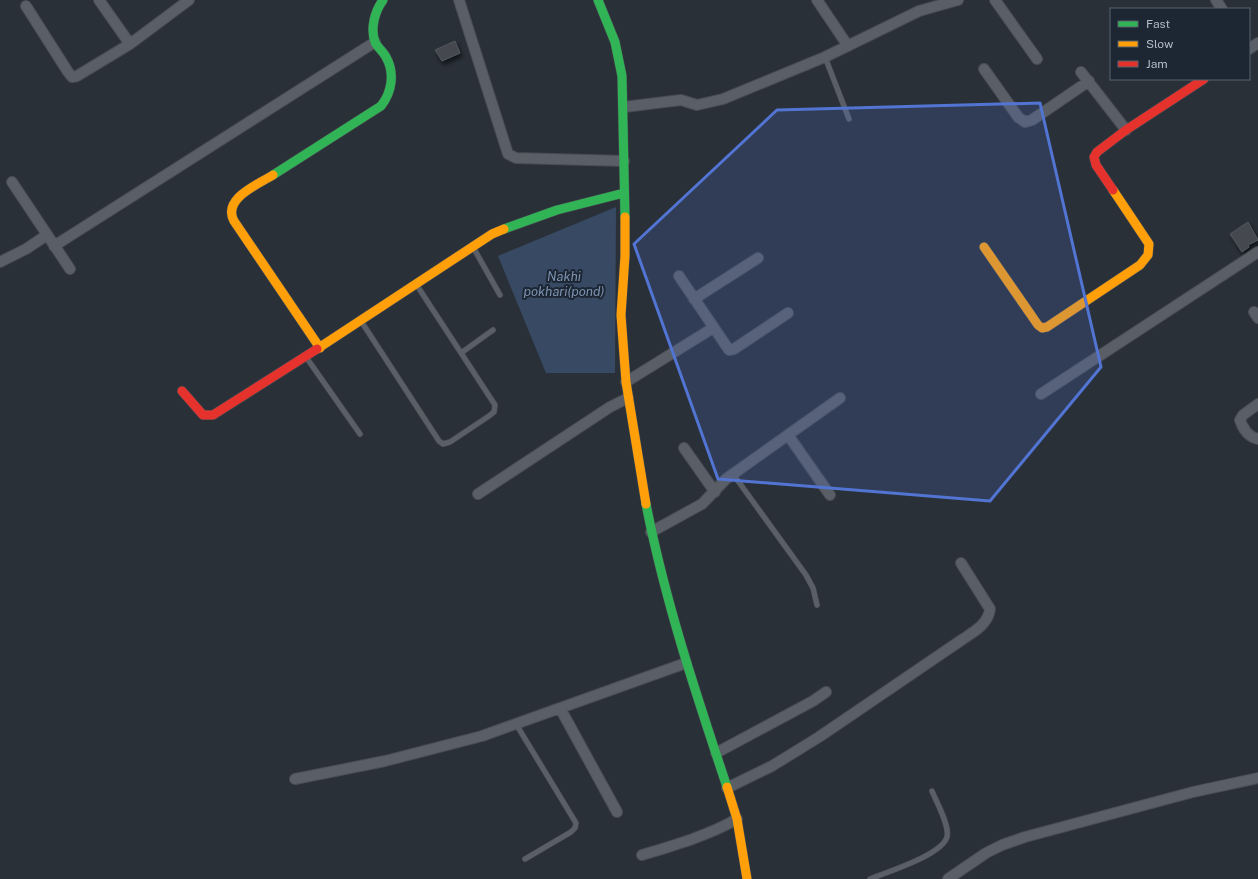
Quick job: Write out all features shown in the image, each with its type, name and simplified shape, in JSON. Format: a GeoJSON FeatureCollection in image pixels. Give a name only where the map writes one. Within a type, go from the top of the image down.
{"type":"FeatureCollection","features":[{"type":"Feature","properties":{"kind":"street"},"geometry":{"type":"LineString","coordinates":[[99,0],[130,44]]}},
{"type":"Feature","properties":{"kind":"street"},"geometry":{"type":"LineString","coordinates":[[26,6],[72,77],[86,72],[130,44],[189,0]]}},
{"type":"Feature","properties":{"kind":"street"},"geometry":{"type":"LineString","coordinates":[[320,348],[234,222],[229,210],[231,205],[243,194],[381,106],[387,100],[391,84],[391,71],[387,58],[375,42],[374,33],[379,5],[384,0]]}},
{"type":"Feature","properties":{"kind":"street"},"geometry":{"type":"LineString","coordinates":[[459,0],[508,154],[516,158],[624,161]]}},
{"type":"Feature","properties":{"kind":"street"},"geometry":{"type":"LineString","coordinates":[[598,0],[615,42],[622,76],[624,107],[625,256],[621,315],[626,382],[635,444],[656,554],[686,663],[737,819],[747,879]]}},
{"type":"Feature","properties":{"kind":"street"},"geometry":{"type":"LineString","coordinates":[[817,0],[848,46]]}},
{"type":"Feature","properties":{"kind":"street"},"geometry":{"type":"LineString","coordinates":[[624,107],[682,100],[697,105],[723,99],[824,57],[919,11],[958,0]]}},
{"type":"Feature","properties":{"kind":"street"},"geometry":{"type":"LineString","coordinates":[[995,0],[1037,59]]}},
{"type":"Feature","properties":{"kind":"street"},"geometry":{"type":"LineString","coordinates":[[54,246],[375,42]]}},
{"type":"Feature","properties":{"kind":"street"},"geometry":{"type":"LineString","coordinates":[[984,69],[1018,117],[1025,122],[1032,120],[1089,82]]}},
{"type":"Feature","properties":{"kind":"street"},"geometry":{"type":"LineString","coordinates":[[1081,72],[1126,130]]}},
{"type":"Feature","properties":{"kind":"street"},"geometry":{"type":"LineString","coordinates":[[984,246],[1038,325],[1042,328],[1047,327],[1140,265],[1148,255],[1149,244],[1094,161],[1094,157],[1098,152],[1126,130],[1202,80]]}},
{"type":"Feature","properties":{"kind":"street"},"geometry":{"type":"LineString","coordinates":[[12,182],[70,269]]}},
{"type":"Feature","properties":{"kind":"street"},"geometry":{"type":"LineString","coordinates":[[182,391],[203,415],[213,415],[320,348],[472,246],[512,225],[541,215],[624,192]]}},
{"type":"Feature","properties":{"kind":"street"},"geometry":{"type":"LineString","coordinates":[[0,262],[26,249],[47,235]]}},
{"type":"Feature","properties":{"kind":"street"},"geometry":{"type":"LineString","coordinates":[[1041,394],[1258,252]]}},
{"type":"Feature","properties":{"kind":"street"},"geometry":{"type":"LineString","coordinates":[[694,298],[758,258]]}},
{"type":"Feature","properties":{"kind":"street"},"geometry":{"type":"LineString","coordinates":[[679,276],[729,350],[734,349],[788,313]]}},
{"type":"Feature","properties":{"kind":"street"},"geometry":{"type":"LineString","coordinates":[[626,382],[713,328]]}},
{"type":"Feature","properties":{"kind":"street"},"geometry":{"type":"LineString","coordinates":[[478,494],[610,407],[628,398]]}},
{"type":"Feature","properties":{"kind":"street"},"geometry":{"type":"LineString","coordinates":[[651,532],[702,504],[726,479],[840,398]]}},
{"type":"Feature","properties":{"kind":"street"},"geometry":{"type":"LineString","coordinates":[[1258,404],[1243,415],[1240,420],[1247,433],[1253,438],[1258,439]]}},
{"type":"Feature","properties":{"kind":"street"},"geometry":{"type":"LineString","coordinates":[[788,435],[830,495]]}},
{"type":"Feature","properties":{"kind":"street"},"geometry":{"type":"LineString","coordinates":[[684,448],[715,492]]}},
{"type":"Feature","properties":{"kind":"street"},"geometry":{"type":"LineString","coordinates":[[727,788],[772,766],[819,737],[964,640],[985,623],[989,617],[990,609],[961,563]]}},
{"type":"Feature","properties":{"kind":"street"},"geometry":{"type":"LineString","coordinates":[[295,779],[385,761],[482,736],[686,663]]}},
{"type":"Feature","properties":{"kind":"street"},"geometry":{"type":"LineString","coordinates":[[716,753],[806,705],[826,692]]}},
{"type":"Feature","properties":{"kind":"street"},"geometry":{"type":"LineString","coordinates":[[560,708],[617,812]]}},
{"type":"Feature","properties":{"kind":"street"},"geometry":{"type":"LineString","coordinates":[[948,879],[1002,844],[1192,792],[1258,778]]}},
{"type":"Feature","properties":{"kind":"street"},"geometry":{"type":"LineString","coordinates":[[642,855],[692,839],[721,828],[737,819]]}},
{"type":"Feature","properties":{"kind":"lane"},"geometry":{"type":"LineString","coordinates":[[824,57],[849,119]]}},
{"type":"Feature","properties":{"kind":"lane"},"geometry":{"type":"LineString","coordinates":[[472,246],[500,295]]}},
{"type":"Feature","properties":{"kind":"lane"},"geometry":{"type":"LineString","coordinates":[[360,320],[432,431],[443,444],[450,442],[494,412],[495,405],[416,284]]}},
{"type":"Feature","properties":{"kind":"lane"},"geometry":{"type":"LineString","coordinates":[[461,353],[493,330]]}},
{"type":"Feature","properties":{"kind":"lane"},"geometry":{"type":"LineString","coordinates":[[306,357],[360,434]]}},
{"type":"Feature","properties":{"kind":"lane"},"geometry":{"type":"LineString","coordinates":[[734,474],[806,575],[813,588],[817,605]]}},
{"type":"Feature","properties":{"kind":"lane"},"geometry":{"type":"LineString","coordinates":[[516,724],[576,824],[575,828],[571,832],[525,859]]}},
{"type":"Feature","properties":{"kind":"lane"},"geometry":{"type":"LineString","coordinates":[[870,879],[933,852],[943,845],[947,837],[947,828],[932,791]]}},
{"type":"Feature","properties":{"kind":"highlighted area"},"geometry":{"type":"Polygon","coordinates":[[[1040,103],[1101,367],[990,501],[718,479],[634,244],[777,110],[1040,103]]]}},
{"type":"Feature","properties":{"kind":"water","name":"Nakhi pokhari(pond)"},"geometry":{"type":"Polygon","coordinates":[[[616,207],[615,373],[546,373],[498,256],[616,207]]]}},
{"type":"Feature","properties":{"kind":"building"},"geometry":{"type":"Polygon","coordinates":[[[455,41],[460,53],[442,61],[435,50],[455,41]]]}},
{"type":"Feature","properties":{"kind":"building"},"geometry":{"type":"Polygon","coordinates":[[[1248,222],[1258,240],[1248,245],[1249,247],[1242,252],[1230,234],[1248,222]]]}},
{"type":"Feature","properties":{"kind":"traffic: fast"},"geometry":{"type":"LineString","coordinates":[[273,175],[381,106],[385,101],[390,89],[391,69],[386,57],[375,42],[373,31],[374,20],[383,0]]}},
{"type":"Feature","properties":{"kind":"traffic: fast"},"geometry":{"type":"LineString","coordinates":[[598,0],[615,42],[622,76],[625,217]]}},
{"type":"Feature","properties":{"kind":"traffic: fast"},"geometry":{"type":"LineString","coordinates":[[504,229],[557,210],[624,193]]}},
{"type":"Feature","properties":{"kind":"traffic: fast"},"geometry":{"type":"LineString","coordinates":[[646,504],[662,576],[672,612],[727,787]]}},
{"type":"Feature","properties":{"kind":"traffic: slow"},"geometry":{"type":"LineString","coordinates":[[273,175],[250,188],[237,199],[233,206],[232,213],[234,221],[320,348]]}},
{"type":"Feature","properties":{"kind":"traffic: slow"},"geometry":{"type":"LineString","coordinates":[[984,247],[1038,325],[1042,328],[1047,327],[1140,265],[1148,255],[1149,244],[1113,190]]}},
{"type":"Feature","properties":{"kind":"traffic: slow"},"geometry":{"type":"LineString","coordinates":[[625,217],[625,256],[621,315],[626,382],[646,504]]}},
{"type":"Feature","properties":{"kind":"traffic: slow"},"geometry":{"type":"LineString","coordinates":[[317,349],[492,234],[504,229]]}},
{"type":"Feature","properties":{"kind":"traffic: slow"},"geometry":{"type":"LineString","coordinates":[[727,787],[737,819],[747,879]]}},
{"type":"Feature","properties":{"kind":"traffic: jam"},"geometry":{"type":"LineString","coordinates":[[1113,190],[1096,165],[1094,157],[1097,152],[1126,130],[1202,80]]}},
{"type":"Feature","properties":{"kind":"traffic: jam"},"geometry":{"type":"LineString","coordinates":[[182,391],[203,415],[213,415],[317,349]]}}]}
